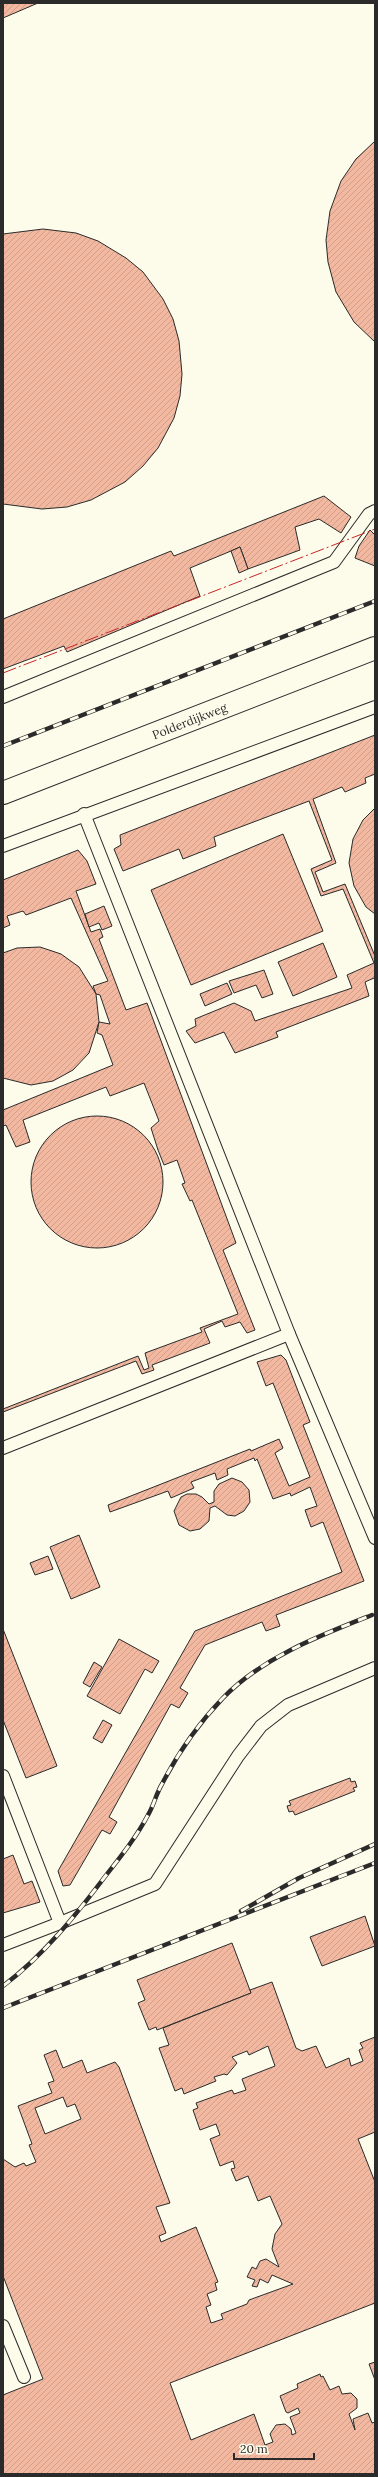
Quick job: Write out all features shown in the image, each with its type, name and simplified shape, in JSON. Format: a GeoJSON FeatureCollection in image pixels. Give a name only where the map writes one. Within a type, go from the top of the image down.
{"type":"FeatureCollection","features":[{"type":"Feature","properties":{"kind":"street","name":"Polderdijkweg"},"geometry":{"type":"LineString","coordinates":[[3,793],[375,648]]}},
{"type":"Feature","properties":{"kind":"lane"},"geometry":{"type":"LineString","coordinates":[[3,697],[334,562],[369,514],[375,511]]}},
{"type":"Feature","properties":{"kind":"lane"},"geometry":{"type":"LineString","coordinates":[[3,846],[84,814],[375,706]]}},
{"type":"Feature","properties":{"kind":"lane"},"geometry":{"type":"LineString","coordinates":[[84,814],[289,1334],[375,1538]]}},
{"type":"Feature","properties":{"kind":"lane"},"geometry":{"type":"LineString","coordinates":[[3,1448],[289,1334]]}},
{"type":"Feature","properties":{"kind":"lane"},"geometry":{"type":"LineString","coordinates":[[3,1945],[155,1884],[238,1756],[261,1726],[288,1706],[375,1668]]}},
{"type":"Feature","properties":{"kind":"lane"},"geometry":{"type":"LineString","coordinates":[[3,1776],[60,1923]]}},
{"type":"Feature","properties":{"kind":"lane"},"geometry":{"type":"LineString","coordinates":[[3,2326],[24,2377]]}},
{"type":"Feature","properties":{"kind":"building"},"geometry":{"type":"Polygon","coordinates":[[[3,3],[38,3],[3,18],[3,3]]]}},
{"type":"Feature","properties":{"kind":"building"},"geometry":{"type":"Polygon","coordinates":[[[375,141],[375,342],[354,322],[336,292],[328,262],[326,240],[330,211],[341,181],[356,159],[375,141]]]}},
{"type":"Feature","properties":{"kind":"building"},"geometry":{"type":"Polygon","coordinates":[[[43,229],[76,233],[98,241],[126,258],[143,272],[163,299],[173,319],[179,341],[182,374],[180,396],[174,418],[158,448],[143,466],[125,482],[91,500],[67,507],[42,509],[3,504],[3,234],[43,229]]]}},
{"type":"Feature","properties":{"kind":"building"},"geometry":{"type":"Polygon","coordinates":[[[324,496],[351,517],[341,533],[319,519],[295,527],[300,550],[248,569],[240,547],[190,568],[200,596],[67,652],[64,646],[3,669],[3,619],[171,551],[174,556],[324,496]]]}},
{"type":"Feature","properties":{"kind":"building"},"geometry":{"type":"Polygon","coordinates":[[[370,530],[375,535],[375,566],[355,558],[359,546],[370,530]]]}},
{"type":"Feature","properties":{"kind":"building"},"geometry":{"type":"Polygon","coordinates":[[[240,547],[248,569],[239,573],[231,551],[240,547]]]}},
{"type":"Feature","properties":{"kind":"building"},"geometry":{"type":"Polygon","coordinates":[[[375,735],[375,774],[365,778],[366,783],[345,792],[342,787],[313,799],[336,863],[315,872],[323,892],[345,884],[375,956],[375,981],[374,978],[365,982],[369,996],[276,1032],[278,1037],[235,1053],[224,1032],[195,1043],[186,1031],[196,1026],[195,1019],[234,1003],[251,1011],[255,1021],[352,988],[347,975],[374,963],[343,889],[321,896],[311,869],[332,860],[309,801],[214,837],[216,846],[183,859],[179,849],[123,871],[114,849],[121,845],[120,835],[375,735]]]}},
{"type":"Feature","properties":{"kind":"building"},"geometry":{"type":"Polygon","coordinates":[[[375,808],[375,914],[366,907],[354,886],[349,863],[353,839],[363,820],[375,808]]]}},
{"type":"Feature","properties":{"kind":"building"},"geometry":{"type":"Polygon","coordinates":[[[283,834],[323,931],[191,985],[151,890],[283,834]]]}},
{"type":"Feature","properties":{"kind":"building"},"geometry":{"type":"Polygon","coordinates":[[[78,850],[87,861],[96,884],[76,891],[91,932],[100,929],[103,937],[99,939],[126,1010],[147,1003],[236,1243],[223,1250],[255,1330],[247,1333],[240,1322],[225,1327],[222,1321],[204,1329],[210,1343],[152,1365],[154,1370],[142,1374],[136,1361],[3,1412],[3,1409],[138,1356],[144,1370],[149,1368],[145,1353],[202,1332],[200,1328],[238,1314],[192,1200],[190,1201],[182,1184],[185,1183],[177,1160],[164,1165],[151,1128],[159,1121],[144,1083],[110,1096],[106,1087],[23,1120],[30,1142],[16,1147],[6,1125],[3,1126],[3,1110],[113,1065],[102,1035],[97,1033],[99,1022],[110,1024],[100,995],[96,994],[93,986],[108,981],[71,898],[26,915],[23,911],[7,916],[10,925],[3,928],[3,880],[78,850]]]}},
{"type":"Feature","properties":{"kind":"building"},"geometry":{"type":"Polygon","coordinates":[[[104,906],[112,926],[102,930],[99,923],[89,927],[85,914],[104,906]]]}},
{"type":"Feature","properties":{"kind":"building"},"geometry":{"type":"Polygon","coordinates":[[[323,943],[337,977],[293,996],[278,962],[323,943]]]}},
{"type":"Feature","properties":{"kind":"building"},"geometry":{"type":"Polygon","coordinates":[[[40,947],[61,954],[79,967],[96,994],[99,1022],[89,1053],[73,1070],[53,1081],[31,1085],[3,1078],[3,953],[17,948],[40,947]]]}},
{"type":"Feature","properties":{"kind":"building"},"geometry":{"type":"Polygon","coordinates":[[[264,970],[273,994],[262,998],[256,985],[234,993],[229,981],[264,970]]]}},
{"type":"Feature","properties":{"kind":"building"},"geometry":{"type":"Polygon","coordinates":[[[227,983],[232,994],[205,1006],[200,994],[227,983]]]}},
{"type":"Feature","properties":{"kind":"building"},"geometry":{"type":"Polygon","coordinates":[[[103,1116],[122,1121],[134,1127],[144,1135],[152,1145],[158,1157],[162,1169],[162,1195],[158,1207],[152,1219],[144,1229],[134,1237],[122,1243],[110,1247],[91,1248],[72,1243],[60,1237],[50,1229],[42,1219],[36,1207],[32,1195],[31,1176],[36,1157],[42,1145],[50,1135],[60,1127],[72,1121],[84,1117],[103,1116]]]}},
{"type":"Feature","properties":{"kind":"building"},"geometry":{"type":"Polygon","coordinates":[[[281,1355],[286,1360],[310,1422],[303,1425],[364,1581],[276,1615],[280,1626],[266,1631],[262,1622],[205,1645],[180,1688],[188,1693],[179,1708],[171,1704],[109,1817],[117,1822],[110,1834],[102,1830],[70,1885],[63,1886],[58,1871],[195,1631],[342,1572],[323,1522],[311,1527],[305,1510],[317,1506],[310,1487],[291,1496],[290,1493],[273,1499],[257,1459],[255,1461],[254,1458],[227,1469],[228,1475],[217,1480],[215,1473],[191,1482],[194,1488],[171,1498],[168,1491],[110,1512],[108,1505],[279,1439],[283,1448],[275,1453],[289,1486],[310,1477],[273,1383],[266,1386],[257,1362],[281,1355]]]}},
{"type":"Feature","properties":{"kind":"building"},"geometry":{"type":"Polygon","coordinates":[[[232,1478],[242,1482],[249,1490],[250,1502],[244,1511],[235,1516],[227,1515],[215,1506],[210,1508],[209,1521],[200,1529],[190,1531],[179,1525],[174,1511],[181,1497],[187,1494],[196,1494],[202,1497],[209,1504],[214,1502],[214,1491],[219,1484],[232,1478]]]}},
{"type":"Feature","properties":{"kind":"building"},"geometry":{"type":"Polygon","coordinates":[[[79,1535],[100,1587],[71,1599],[50,1547],[79,1535]]]}},
{"type":"Feature","properties":{"kind":"building"},"geometry":{"type":"Polygon","coordinates":[[[48,1556],[53,1569],[35,1575],[30,1563],[48,1556]]]}},
{"type":"Feature","properties":{"kind":"building"},"geometry":{"type":"Polygon","coordinates":[[[3,1629],[57,1766],[26,1778],[3,1720],[3,1629]]]}},
{"type":"Feature","properties":{"kind":"building"},"geometry":{"type":"Polygon","coordinates":[[[119,1639],[159,1661],[152,1673],[145,1669],[120,1714],[87,1696],[119,1639]]]}},
{"type":"Feature","properties":{"kind":"building"},"geometry":{"type":"Polygon","coordinates":[[[94,1662],[102,1667],[90,1687],[83,1683],[94,1662]]]}},
{"type":"Feature","properties":{"kind":"building"},"geometry":{"type":"Polygon","coordinates":[[[103,1720],[112,1725],[102,1743],[93,1738],[103,1720]]]}},
{"type":"Feature","properties":{"kind":"building"},"geometry":{"type":"Polygon","coordinates":[[[350,1778],[351,1782],[355,1781],[357,1787],[353,1788],[355,1791],[295,1815],[293,1811],[289,1812],[287,1806],[291,1805],[289,1801],[350,1778]]]}},
{"type":"Feature","properties":{"kind":"building"},"geometry":{"type":"Polygon","coordinates":[[[13,1855],[24,1884],[32,1881],[40,1902],[3,1913],[3,1859],[13,1855]]]}},
{"type":"Feature","properties":{"kind":"building"},"geometry":{"type":"Polygon","coordinates":[[[365,1916],[375,1946],[322,1966],[310,1937],[365,1916]]]}},
{"type":"Feature","properties":{"kind":"building"},"geometry":{"type":"Polygon","coordinates":[[[232,1943],[251,1993],[157,2030],[156,2027],[149,2030],[138,2003],[145,2000],[137,1980],[232,1943]]]}},
{"type":"Feature","properties":{"kind":"building"},"geometry":{"type":"Polygon","coordinates":[[[272,1982],[296,2048],[302,2051],[316,2046],[326,2068],[349,2058],[351,2066],[363,2061],[359,2050],[363,2048],[360,2043],[375,2037],[375,2132],[358,2139],[375,2182],[375,2303],[170,2383],[191,2440],[254,2414],[265,2445],[273,2442],[270,2434],[276,2425],[285,2424],[291,2429],[292,2435],[296,2433],[290,2417],[300,2413],[298,2408],[288,2413],[286,2412],[280,2396],[298,2388],[297,2384],[320,2374],[321,2377],[323,2376],[330,2390],[339,2386],[342,2394],[351,2393],[357,2399],[357,2408],[349,2414],[355,2430],[353,2419],[368,2413],[372,2423],[375,2422],[375,2474],[3,2474],[3,2395],[43,2379],[3,2276],[3,2159],[15,2167],[24,2163],[26,2166],[36,2162],[29,2145],[32,2144],[18,2106],[52,2093],[48,2083],[54,2081],[44,2055],[56,2050],[63,2068],[82,2060],[87,2073],[115,2062],[119,2067],[170,2203],[156,2207],[166,2233],[159,2236],[161,2242],[196,2227],[218,2282],[215,2283],[217,2290],[207,2294],[211,2305],[206,2307],[211,2323],[223,2319],[221,2314],[247,2304],[249,2300],[293,2284],[272,2275],[268,2283],[260,2279],[257,2287],[252,2286],[255,2280],[247,2277],[252,2267],[256,2269],[260,2261],[266,2259],[279,2267],[272,2249],[275,2234],[282,2224],[270,2196],[258,2201],[248,2176],[236,2181],[231,2169],[235,2168],[233,2161],[220,2166],[210,2139],[220,2135],[216,2124],[200,2130],[193,2110],[198,2108],[196,2103],[232,2090],[234,2094],[246,2090],[242,2079],[275,2066],[268,2046],[249,2055],[247,2051],[232,2057],[237,2063],[227,2075],[224,2074],[214,2077],[216,2081],[184,2094],[182,2088],[175,2091],[159,2048],[169,2045],[163,2028],[251,1993],[250,1990],[272,1982]],[[63,2097],[35,2108],[45,2134],[81,2119],[75,2104],[67,2107],[63,2097]]]}},
{"type":"Feature","properties":{"kind":"building"},"geometry":{"type":"Polygon","coordinates":[[[375,2362],[375,2380],[369,2364],[375,2362]]]}},
{"type":"Feature","properties":{"kind":"railway"},"geometry":{"type":"LineString","coordinates":[[3,746],[375,601]]}},
{"type":"Feature","properties":{"kind":"railway"},"geometry":{"type":"LineString","coordinates":[[3,1986],[18,1974],[59,1934],[118,1860],[144,1823],[168,1772],[182,1750],[197,1728],[223,1698],[239,1684],[274,1659],[332,1631],[372,1615]]}},
{"type":"Feature","properties":{"kind":"railway"},"geometry":{"type":"LineString","coordinates":[[241,1911],[299,1878],[375,1844]]}},
{"type":"Feature","properties":{"kind":"railway"},"geometry":{"type":"LineString","coordinates":[[3,2008],[375,1863]]}},
{"type":"Feature","properties":{"kind":"power"},"geometry":{"type":"LineString","coordinates":[[3,673],[375,529]]}}]}
